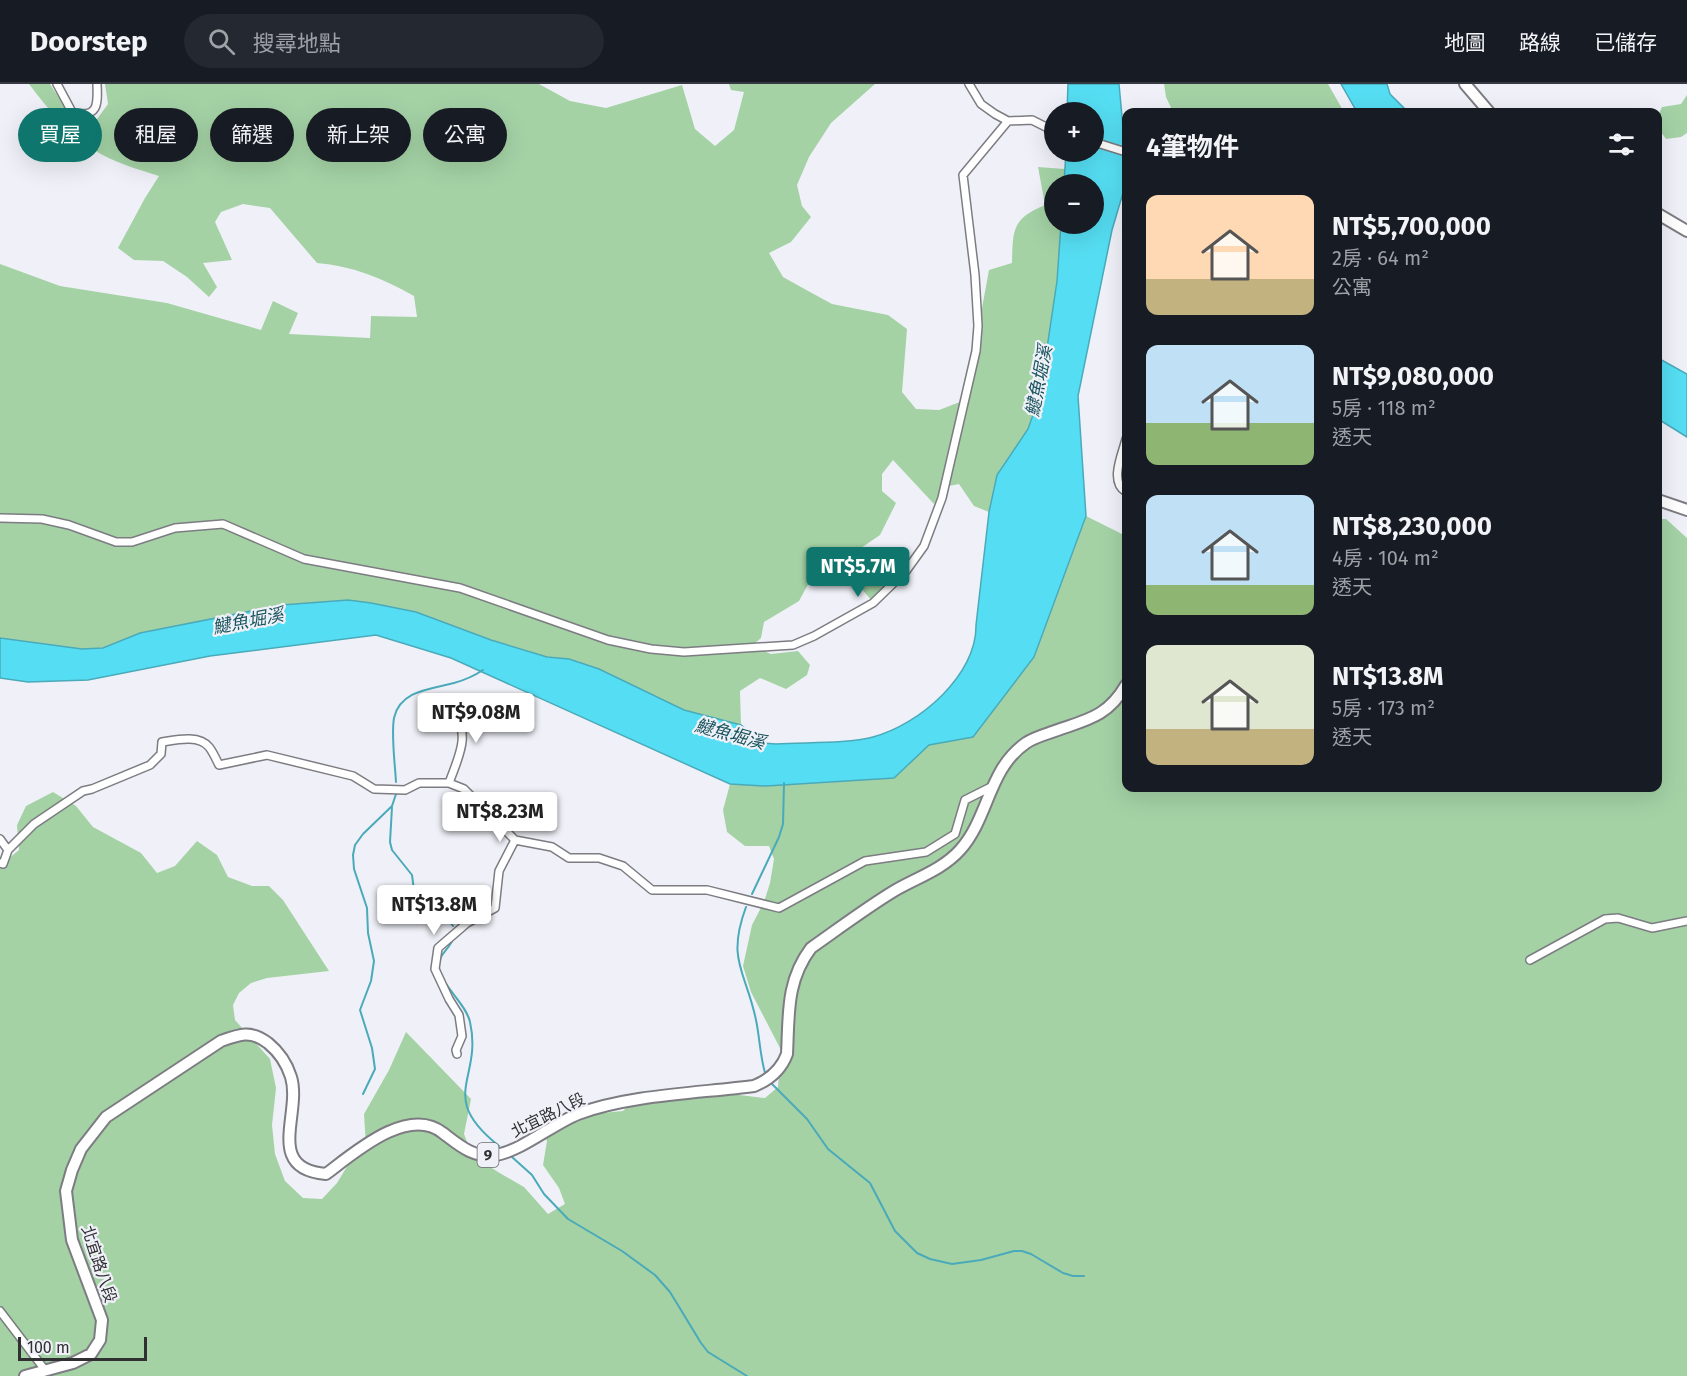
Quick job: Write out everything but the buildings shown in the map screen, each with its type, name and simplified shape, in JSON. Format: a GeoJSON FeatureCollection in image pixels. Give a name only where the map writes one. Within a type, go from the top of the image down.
{"type":"FeatureCollection","features":[{"type":"Feature","properties":{"kind":"main road"},"geometry":{"type":"LineString","coordinates":[[1465,84],[1486,108]]}},
{"type":"Feature","properties":{"kind":"main road"},"geometry":{"type":"LineString","coordinates":[[1662,216],[1687,231]]}},
{"type":"Feature","properties":{"kind":"main road"},"geometry":{"type":"LineString","coordinates":[[1662,501],[1687,510]]}},
{"type":"Feature","properties":{"kind":"main road","name":"北宜路八段"},"geometry":{"type":"LineString","coordinates":[[25,1376],[73,1364],[91,1354],[100,1340],[102,1320],[72,1240],[66,1191],[81,1149],[106,1117],[221,1041],[240,1034],[249,1034],[259,1036],[277,1050],[292,1078],[289,1147],[293,1157],[306,1171],[314,1173],[326,1174],[377,1136],[409,1125],[440,1131],[472,1154],[497,1155],[514,1149],[576,1114],[600,1107],[623,1102],[754,1086],[765,1081],[783,1064],[787,1054],[791,989],[795,975],[811,948],[894,891],[943,865],[959,852],[973,835],[991,787],[1009,758],[1027,742],[1097,716],[1112,706],[1122,692]]}},
{"type":"Feature","properties":{"kind":"street"},"geometry":{"type":"LineString","coordinates":[[57,84],[72,112],[85,115],[91,113],[98,102],[97,84]]}},
{"type":"Feature","properties":{"kind":"street"},"geometry":{"type":"LineString","coordinates":[[969,84],[981,104],[1008,121],[1032,120],[1044,125]]}},
{"type":"Feature","properties":{"kind":"street"},"geometry":{"type":"LineString","coordinates":[[0,518],[42,519],[69,525],[116,542],[132,542],[175,528],[223,524],[304,559],[460,588],[619,642],[651,649],[684,652],[793,645],[873,603],[906,571],[924,546],[942,498],[976,351],[978,326],[975,275],[963,175],[1008,121]]}},
{"type":"Feature","properties":{"kind":"street"},"geometry":{"type":"LineString","coordinates":[[1104,145],[1122,151]]}},
{"type":"Feature","properties":{"kind":"street"},"geometry":{"type":"LineString","coordinates":[[1122,455],[1116,480],[1122,489]]}},
{"type":"Feature","properties":{"kind":"street"},"geometry":{"type":"LineString","coordinates":[[449,783],[464,743],[461,721],[453,708]]}},
{"type":"Feature","properties":{"kind":"street"},"geometry":{"type":"LineString","coordinates":[[0,863],[3,864],[8,850],[34,824],[83,791],[150,765],[161,754],[162,742],[184,739],[202,741],[209,747],[219,765],[267,755],[353,776],[374,789],[405,790],[419,783],[449,783],[464,789],[514,840],[552,847],[569,858],[599,858],[623,866],[652,890],[707,890],[779,908],[865,861],[926,852],[954,834],[965,800],[991,787]]}},
{"type":"Feature","properties":{"kind":"street"},"geometry":{"type":"LineString","coordinates":[[0,839],[8,850]]}},
{"type":"Feature","properties":{"kind":"street"},"geometry":{"type":"LineString","coordinates":[[457,1054],[456,1050],[462,1036],[459,1015],[435,969],[438,948],[467,923],[495,908],[499,871],[514,840]]}},
{"type":"Feature","properties":{"kind":"street"},"geometry":{"type":"LineString","coordinates":[[1530,960],[1605,919],[1617,918],[1652,928],[1687,921]]}},
{"type":"Feature","properties":{"kind":"street"},"geometry":{"type":"LineString","coordinates":[[0,1311],[45,1370]]}},
{"type":"Feature","properties":{"kind":"green space"},"geometry":{"type":"Polygon","coordinates":[[[29,84],[50,84],[69,108],[48,108],[29,84]]]}},
{"type":"Feature","properties":{"kind":"green space"},"geometry":{"type":"Polygon","coordinates":[[[105,84],[539,84],[570,101],[606,108],[682,85],[695,129],[715,146],[734,130],[744,92],[731,90],[729,84],[875,84],[831,123],[809,157],[797,185],[802,206],[811,217],[791,242],[769,253],[783,277],[810,292],[832,304],[888,315],[907,329],[902,392],[916,409],[939,410],[965,400],[989,270],[1012,263],[1016,227],[1026,215],[1044,205],[1044,234],[1060,234],[1057,281],[1040,395],[1028,429],[997,475],[989,512],[974,506],[959,484],[944,487],[934,504],[893,460],[882,474],[882,491],[896,503],[880,535],[858,550],[890,587],[873,602],[845,570],[822,568],[812,577],[799,601],[764,622],[761,638],[752,646],[771,654],[798,651],[810,665],[807,675],[786,689],[760,678],[740,691],[741,725],[684,710],[599,669],[569,659],[547,657],[491,640],[416,612],[348,600],[282,605],[140,633],[103,648],[82,649],[0,638],[0,264],[60,286],[167,303],[261,330],[273,301],[298,313],[289,334],[370,338],[371,316],[417,317],[414,296],[379,278],[355,270],[317,263],[270,208],[243,204],[221,212],[215,222],[232,260],[203,263],[217,287],[209,297],[187,277],[163,261],[134,260],[118,248],[159,176],[118,162],[198,162],[198,108],[114,108],[114,160],[102,154],[102,112],[108,104],[105,84]]]}},
{"type":"Feature","properties":{"kind":"green space"},"geometry":{"type":"Polygon","coordinates":[[[1164,84],[1328,84],[1342,108],[1171,108],[1164,84]]]}},
{"type":"Feature","properties":{"kind":"green space"},"geometry":{"type":"Polygon","coordinates":[[[1687,95],[1687,133],[1681,137],[1666,139],[1662,133],[1662,108],[1681,104],[1687,95]]]}},
{"type":"Feature","properties":{"kind":"green space"},"geometry":{"type":"Polygon","coordinates":[[[1038,167],[1065,169],[1065,174],[1044,174],[1044,200],[1038,167]]]}},
{"type":"Feature","properties":{"kind":"green space"},"geometry":{"type":"Polygon","coordinates":[[[1086,516],[1122,534],[1122,792],[1662,792],[1662,519],[1666,519],[1687,538],[1687,1376],[0,1376],[0,862],[3,863],[19,850],[17,825],[26,806],[53,792],[76,806],[93,827],[141,853],[157,873],[175,866],[197,841],[217,855],[228,877],[252,886],[269,886],[283,900],[329,971],[267,978],[251,983],[239,993],[233,1005],[235,1020],[270,1059],[276,1088],[272,1125],[275,1154],[285,1181],[303,1198],[322,1199],[337,1183],[351,1160],[366,1146],[364,1114],[389,1070],[406,1032],[471,1099],[464,1134],[472,1155],[524,1187],[548,1214],[565,1204],[559,1188],[543,1165],[547,1141],[540,1125],[553,1118],[623,1111],[642,1093],[715,1092],[765,1098],[778,1087],[781,1050],[751,992],[743,966],[752,925],[764,902],[770,883],[774,859],[769,846],[745,846],[727,832],[723,810],[730,784],[766,786],[894,778],[929,745],[973,737],[1034,657],[1086,516]]]}},
{"type":"Feature","properties":{"kind":"water","name":"𩻸魚堀溪"},"geometry":{"type":"Polygon","coordinates":[[[1068,84],[1119,84],[1122,117],[1122,196],[1112,230],[1078,396],[1086,516],[1034,657],[973,737],[929,745],[894,778],[766,786],[730,784],[451,658],[376,635],[210,656],[88,680],[28,682],[0,678],[0,638],[82,649],[103,648],[140,633],[282,605],[348,600],[416,612],[491,640],[547,657],[569,659],[599,669],[684,710],[741,725],[763,743],[851,741],[891,731],[926,709],[942,695],[967,662],[974,644],[989,512],[997,475],[1028,429],[1040,395],[1057,281],[1060,234],[1104,234],[1104,174],[1065,174],[1065,162],[1104,162],[1104,102],[1067,102],[1068,84]]]}},
{"type":"Feature","properties":{"kind":"water"},"geometry":{"type":"Polygon","coordinates":[[[1341,84],[1387,84],[1390,94],[1404,108],[1355,108],[1341,84]]]}},
{"type":"Feature","properties":{"kind":"water"},"geometry":{"type":"Polygon","coordinates":[[[1662,360],[1687,374],[1687,437],[1662,421],[1662,360]]]}},
{"type":"Feature","properties":{"kind":"waterway"},"geometry":{"type":"LineString","coordinates":[[396,782],[393,725],[397,709],[410,696],[418,692],[462,681],[483,670]]}},
{"type":"Feature","properties":{"kind":"waterway"},"geometry":{"type":"LineString","coordinates":[[752,894],[783,824],[784,783]]}},
{"type":"Feature","properties":{"kind":"waterway"},"geometry":{"type":"LineString","coordinates":[[363,1094],[375,1069],[372,1048],[360,1010],[371,981],[374,961],[368,933],[367,908],[354,869],[353,855],[355,845],[392,806],[396,794]]}},
{"type":"Feature","properties":{"kind":"waterway"},"geometry":{"type":"LineString","coordinates":[[392,807],[390,842],[392,850],[412,875],[415,898],[420,906],[448,919],[453,926]]}},
{"type":"Feature","properties":{"kind":"waterway"},"geometry":{"type":"LineString","coordinates":[[746,907],[740,925],[738,954],[756,1020],[766,1076]]}},
{"type":"Feature","properties":{"kind":"waterway"},"geometry":{"type":"LineString","coordinates":[[453,939],[440,959],[439,970],[470,1022],[472,1042],[466,1100],[470,1114],[480,1129],[499,1146]]}},
{"type":"Feature","properties":{"kind":"waterway"},"geometry":{"type":"LineString","coordinates":[[771,1083],[807,1119],[828,1149],[870,1183],[895,1231],[917,1253],[930,1259],[952,1264],[1022,1251],[1063,1273],[1084,1276]]}},
{"type":"Feature","properties":{"kind":"waterway"},"geometry":{"type":"LineString","coordinates":[[512,1157],[532,1175],[544,1194],[568,1219],[622,1251],[655,1275],[670,1292],[708,1352],[747,1376]]}}]}
